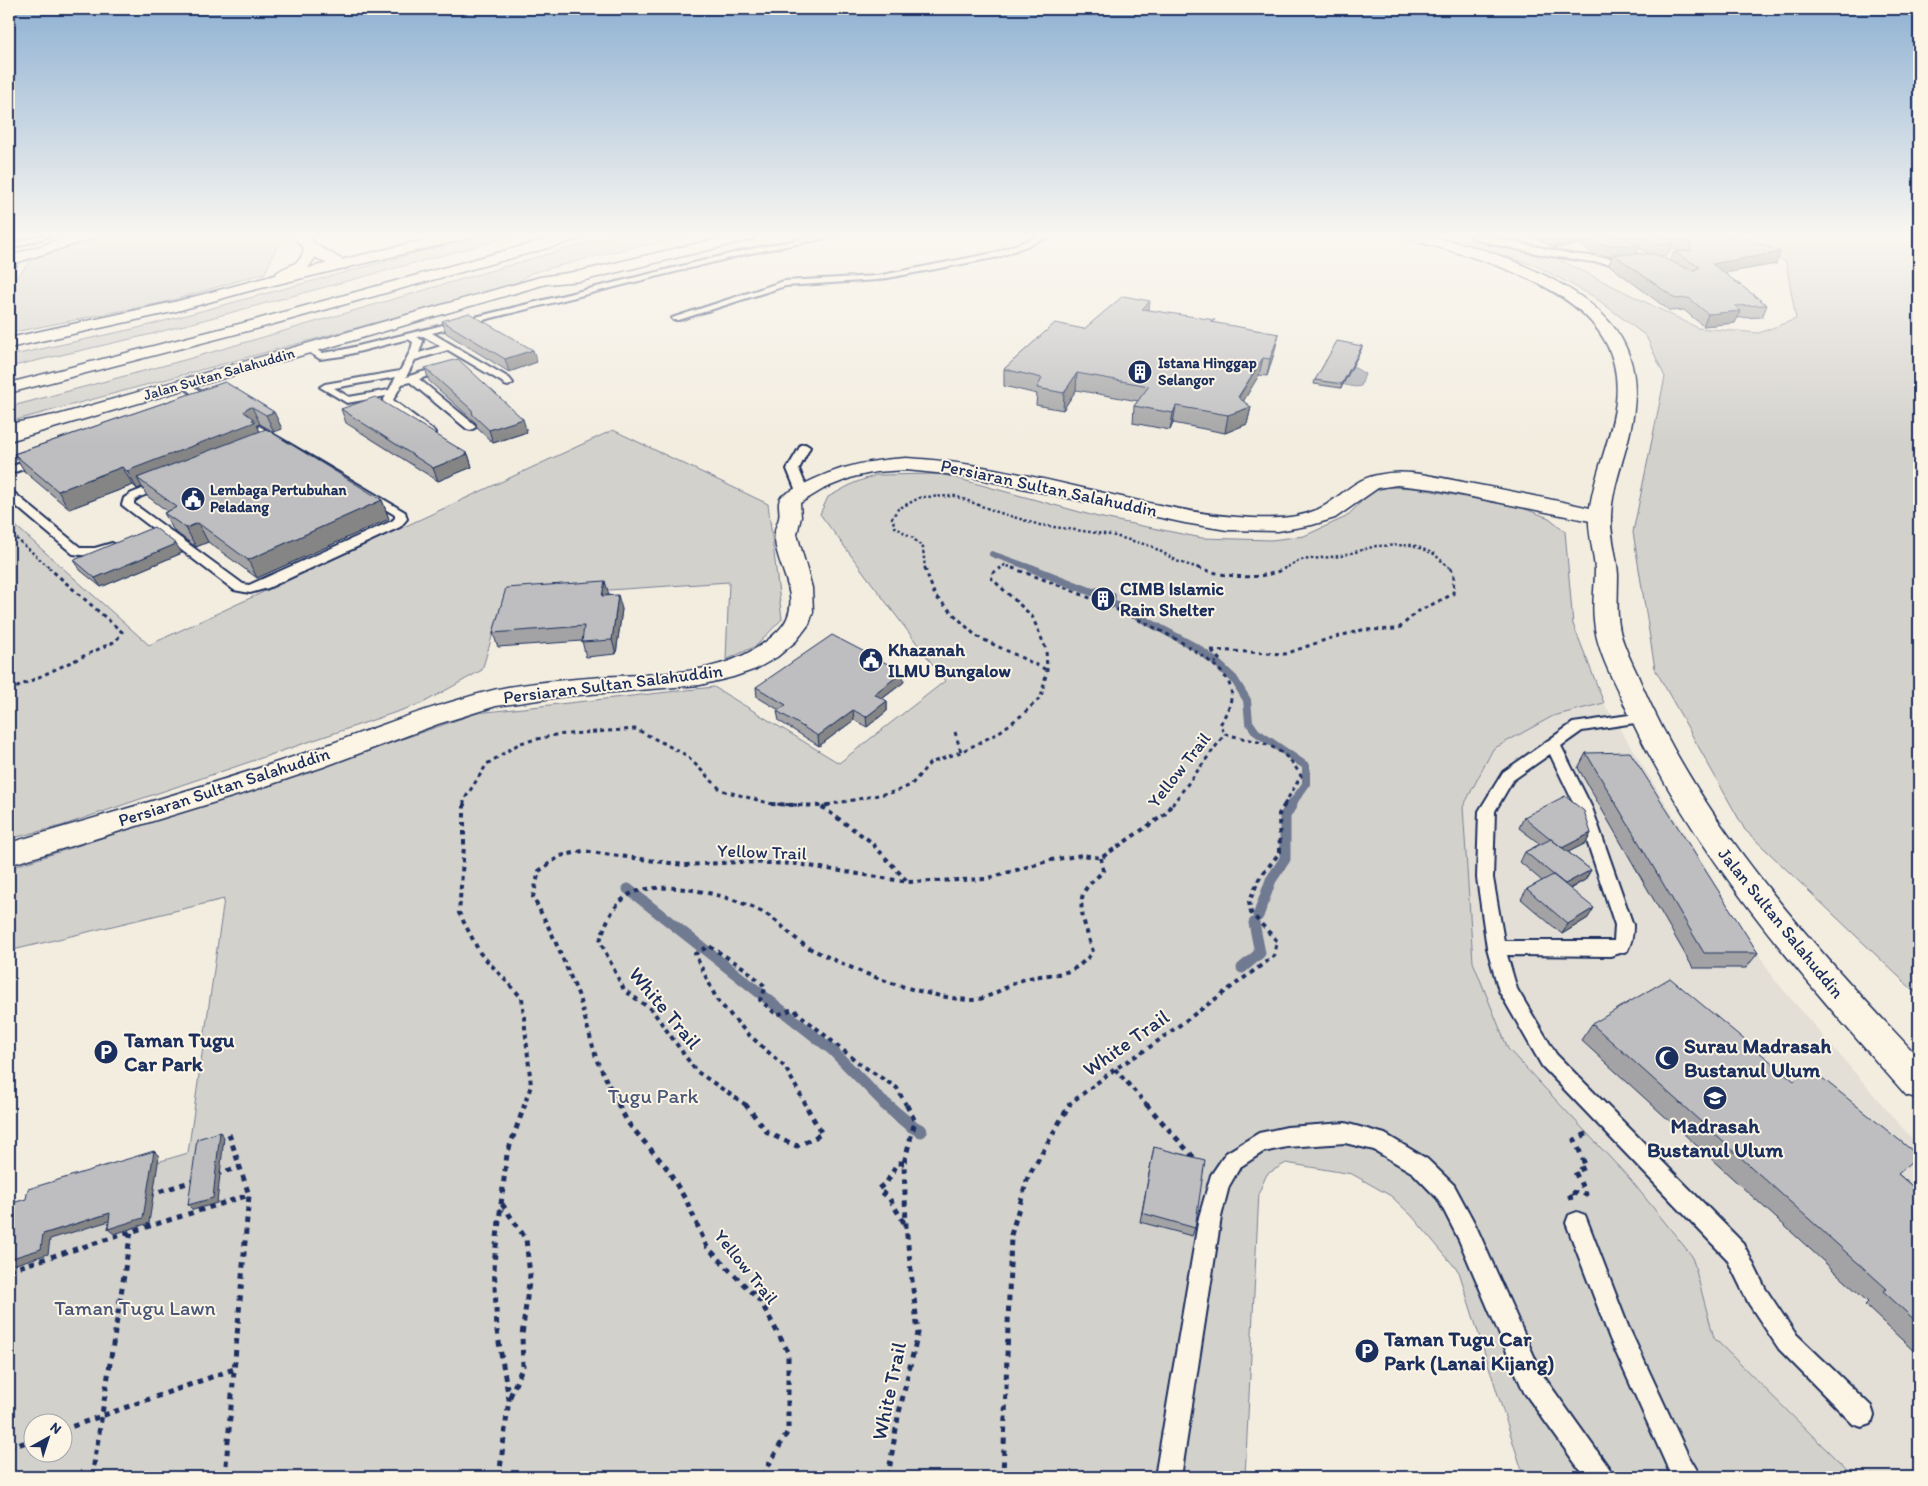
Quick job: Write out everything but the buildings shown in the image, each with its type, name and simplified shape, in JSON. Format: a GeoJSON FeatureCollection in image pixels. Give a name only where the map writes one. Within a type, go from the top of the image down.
{"type":"FeatureCollection","features":[{"type":"Feature","properties":{"kind":"street"},"geometry":{"type":"LineString","coordinates":[[9,343],[179,305]]}},
{"type":"Feature","properties":{"kind":"street"},"geometry":{"type":"LineString","coordinates":[[9,352],[96,335],[213,305]]}},
{"type":"Feature","properties":{"kind":"street"},"geometry":{"type":"LineString","coordinates":[[9,373],[178,332],[276,305]]}},
{"type":"Feature","properties":{"kind":"street"},"geometry":{"type":"LineString","coordinates":[[9,388],[324,305]]}},
{"type":"Feature","properties":{"kind":"street","name":"Jalan Sultan Salahuddin"},"geometry":{"type":"LineString","coordinates":[[9,435],[458,305]]}},
{"type":"Feature","properties":{"kind":"street","name":"Jalan Sultan Salahuddin"},"geometry":{"type":"LineString","coordinates":[[1580,305],[1597,316],[1619,352],[1627,373],[1625,404],[1600,516],[1606,571],[1607,630],[1643,718],[1678,783],[1737,874],[1840,996],[1919,1083]]}},
{"type":"Feature","properties":{"kind":"street"},"geometry":{"type":"LineString","coordinates":[[9,430],[55,421]]}},
{"type":"Feature","properties":{"kind":"street","name":"Persiaran Sultan Salahuddin"},"geometry":{"type":"LineString","coordinates":[[9,854],[314,760],[432,715],[506,695],[597,685],[687,679],[739,668],[760,657],[786,637],[796,625],[803,607],[802,587],[795,572],[785,531],[785,526],[790,519],[789,500],[802,491],[836,475],[873,466],[922,463],[964,468],[1169,514],[1225,523],[1271,524],[1306,520],[1327,513],[1370,482],[1388,479],[1426,482],[1600,516]]}},
{"type":"Feature","properties":{"kind":"lane"},"geometry":{"type":"LineString","coordinates":[[309,349],[320,356],[410,337],[533,305]]}},
{"type":"Feature","properties":{"kind":"lane"},"geometry":{"type":"LineString","coordinates":[[676,318],[716,305]]}},
{"type":"Feature","properties":{"kind":"lane"},"geometry":{"type":"LineString","coordinates":[[425,333],[473,360],[508,383]]}},
{"type":"Feature","properties":{"kind":"lane"},"geometry":{"type":"LineString","coordinates":[[410,337],[418,341],[405,377],[388,401],[432,434]]}},
{"type":"Feature","properties":{"kind":"lane"},"geometry":{"type":"LineString","coordinates":[[411,358],[449,347]]}},
{"type":"Feature","properties":{"kind":"lane"},"geometry":{"type":"LineString","coordinates":[[393,392],[347,400],[325,387],[405,377],[473,360]]}},
{"type":"Feature","properties":{"kind":"lane"},"geometry":{"type":"LineString","coordinates":[[405,377],[471,427]]}},
{"type":"Feature","properties":{"kind":"lane"},"geometry":{"type":"LineString","coordinates":[[185,384],[205,399],[204,402],[188,410]]}},
{"type":"Feature","properties":{"kind":"lane"},"geometry":{"type":"LineString","coordinates":[[259,429],[401,514],[401,520],[263,586],[250,590],[239,587],[159,528],[128,505],[128,500],[277,440]]}},
{"type":"Feature","properties":{"kind":"lane"},"geometry":{"type":"LineString","coordinates":[[802,491],[793,469],[805,447]]}},
{"type":"Feature","properties":{"kind":"lane"},"geometry":{"type":"LineString","coordinates":[[9,471],[51,456]]}},
{"type":"Feature","properties":{"kind":"lane"},"geometry":{"type":"LineString","coordinates":[[9,494],[77,551],[83,553],[97,552],[121,544]]}},
{"type":"Feature","properties":{"kind":"lane"},"geometry":{"type":"LineString","coordinates":[[144,534],[159,528]]}},
{"type":"Feature","properties":{"kind":"lane"},"geometry":{"type":"LineString","coordinates":[[1643,718],[1578,727],[1508,776],[1487,811],[1485,878],[1496,948],[1508,991],[1549,1060],[1735,1250],[1757,1296],[1787,1341],[1862,1415]]}},
{"type":"Feature","properties":{"kind":"lane"},"geometry":{"type":"LineString","coordinates":[[1496,948],[1610,949],[1621,946],[1624,936],[1624,925],[1584,808],[1553,744]]}},
{"type":"Feature","properties":{"kind":"lane"},"geometry":{"type":"LineString","coordinates":[[1168,1477],[1210,1217],[1219,1182],[1233,1160],[1259,1143],[1287,1137],[1345,1133],[1378,1140],[1420,1166],[1446,1192],[1467,1232],[1533,1383],[1600,1477]]}},
{"type":"Feature","properties":{"kind":"lane"},"geometry":{"type":"LineString","coordinates":[[1577,1223],[1618,1331],[1679,1464],[1688,1477]]}},
{"type":"Feature","properties":{"kind":"path"},"geometry":{"type":"LineString","coordinates":[[1047,670],[976,636],[935,596],[925,570],[923,548],[913,538],[895,528],[892,518],[898,509],[921,497],[955,496],[997,512],[1040,525],[1111,535],[1143,544],[1179,562],[1226,576],[1261,577],[1302,560],[1341,556],[1376,546],[1413,545],[1434,554],[1449,566],[1454,573],[1453,594],[1417,612],[1398,629],[1362,630],[1328,639],[1285,654],[1211,650],[1220,660],[1214,664]]}},
{"type":"Feature","properties":{"kind":"path"},"geometry":{"type":"LineString","coordinates":[[9,532],[122,632],[116,641],[9,691]]}},
{"type":"Feature","properties":{"kind":"path","name":"Yellow Trail"},"geometry":{"type":"LineString","coordinates":[[509,1399],[496,1322],[494,1263],[507,1154],[531,1086],[522,998],[480,953],[459,913],[464,846],[464,800],[487,764],[520,743],[555,735],[636,729],[686,755],[721,790],[772,804],[822,806],[894,792],[911,785],[930,763],[961,752],[998,733],[1041,697],[1047,670],[1046,650],[1032,616],[992,579],[991,574],[1005,565],[1074,589],[1104,603],[1190,648],[1214,664],[1230,682],[1232,693],[1230,703],[1220,725],[1225,734],[1164,815],[1101,858],[1083,855],[1051,860],[986,879],[908,882],[796,864],[741,862],[684,865],[583,851],[560,856],[539,871],[533,897],[552,934],[578,994],[597,1062],[628,1123],[666,1167],[687,1202],[707,1247],[761,1302],[788,1352],[788,1431],[762,1477]]}},
{"type":"Feature","properties":{"kind":"path"},"geometry":{"type":"LineString","coordinates":[[955,732],[961,752]]}},
{"type":"Feature","properties":{"kind":"path","name":"White Trail"},"geometry":{"type":"LineString","coordinates":[[1003,1477],[1011,1234],[1028,1177],[1067,1106],[1115,1068],[1147,1049],[1274,956],[1277,941],[1255,917],[1249,908],[1248,899],[1262,874],[1280,852],[1279,814],[1301,776],[1295,763],[1274,747],[1259,740],[1225,734]]}},
{"type":"Feature","properties":{"kind":"path"},"geometry":{"type":"LineString","coordinates":[[822,806],[870,841],[908,882]]}},
{"type":"Feature","properties":{"kind":"path","name":"White Trail"},"geometry":{"type":"LineString","coordinates":[[888,1477],[898,1417],[918,1333],[906,1227],[904,1163],[915,1121],[897,1088],[860,1064],[793,1009],[777,1015],[760,1000],[766,987],[744,968],[709,946],[695,954],[717,1000],[747,1033],[785,1067],[822,1134],[797,1146],[768,1133],[744,1103],[696,1071],[652,1010],[624,990],[600,941],[608,916],[625,897],[638,890],[680,888],[730,900],[767,914],[807,948],[867,974],[939,995],[973,1000],[1024,979],[1062,975],[1085,963],[1093,952],[1089,932],[1081,910],[1083,895],[1103,871],[1101,858]]}},
{"type":"Feature","properties":{"kind":"path"},"geometry":{"type":"LineString","coordinates":[[1115,1068],[1187,1152],[1219,1182]]}},
{"type":"Feature","properties":{"kind":"path"},"geometry":{"type":"LineString","coordinates":[[1577,1223],[1569,1192],[1586,1194],[1575,1172],[1586,1167],[1575,1140],[1608,1122]]}},
{"type":"Feature","properties":{"kind":"path"},"geometry":{"type":"LineString","coordinates":[[225,1477],[249,1195],[229,1134]]}},
{"type":"Feature","properties":{"kind":"path"},"geometry":{"type":"LineString","coordinates":[[904,1163],[898,1163],[887,1182],[878,1189],[889,1198],[906,1227]]}},
{"type":"Feature","properties":{"kind":"path"},"geometry":{"type":"LineString","coordinates":[[212,1175],[240,1167]]}},
{"type":"Feature","properties":{"kind":"path"},"geometry":{"type":"LineString","coordinates":[[147,1195],[203,1178]]}},
{"type":"Feature","properties":{"kind":"path"},"geometry":{"type":"LineString","coordinates":[[9,1270],[249,1195]]}},
{"type":"Feature","properties":{"kind":"path","name":"Yellow Trail"},"geometry":{"type":"LineString","coordinates":[[498,1477],[509,1399],[523,1366],[522,1335],[530,1275],[526,1239],[502,1204]]}},
{"type":"Feature","properties":{"kind":"path"},"geometry":{"type":"LineString","coordinates":[[92,1477],[133,1223]]}},
{"type":"Feature","properties":{"kind":"path"},"geometry":{"type":"LineString","coordinates":[[72,1426],[234,1369]]}},
{"type":"Feature","properties":{"kind":"path"},"geometry":{"type":"LineString","coordinates":[[9,1448],[22,1443]]}},
{"type":"Feature","properties":{"kind":"shaded area"},"geometry":{"type":"Polygon","coordinates":[[[1329,357],[1343,360],[1365,374],[1361,386],[1356,387],[1335,383],[1335,368],[1325,361],[1329,357]]]}},
{"type":"Feature","properties":{"kind":"shaded area","name":"Madrasah Bustanul Ulum"},"geometry":{"type":"Polygon","coordinates":[[[1604,703],[1774,979],[1919,1147],[1919,1477],[1854,1477],[1714,1338],[1692,1256],[1630,1179],[1507,1049],[1473,962],[1463,807],[1493,749],[1553,716],[1604,703]]]}},
{"type":"Feature","properties":{"kind":"green space"},"geometry":{"type":"Polygon","coordinates":[[[9,305],[149,305],[9,333],[9,305]]]}},
{"type":"Feature","properties":{"kind":"green space"},"geometry":{"type":"Polygon","coordinates":[[[222,305],[258,305],[148,335],[9,367],[9,356],[142,327],[222,305]]]}},
{"type":"Feature","properties":{"kind":"green space"},"geometry":{"type":"Polygon","coordinates":[[[372,305],[439,305],[9,422],[9,407],[188,359],[372,305]]]}},
{"type":"Feature","properties":{"kind":"green space"},"geometry":{"type":"Polygon","coordinates":[[[1605,305],[1652,305],[1698,328],[1759,333],[1796,319],[1794,305],[1919,305],[1919,996],[1745,830],[1655,669],[1633,532],[1665,377],[1646,336],[1605,305]]]}},
{"type":"Feature","properties":{"kind":"green space"},"geometry":{"type":"Polygon","coordinates":[[[613,430],[768,504],[782,619],[756,646],[726,660],[729,582],[504,597],[482,670],[423,703],[61,826],[9,839],[9,520],[149,645],[613,430]]]}},
{"type":"Feature","properties":{"kind":"green space","name":"Tugu Park"},"geometry":{"type":"Polygon","coordinates":[[[941,474],[1098,517],[1202,538],[1271,540],[1304,536],[1346,517],[1371,492],[1388,487],[1415,488],[1520,507],[1549,518],[1565,531],[1573,624],[1604,703],[1553,716],[1493,749],[1463,807],[1473,962],[1508,1049],[1630,1179],[1692,1256],[1714,1338],[1854,1477],[1524,1477],[1459,1272],[1412,1216],[1391,1196],[1352,1174],[1286,1163],[1267,1174],[1259,1192],[1245,1477],[9,1477],[9,1206],[188,1153],[224,899],[9,951],[9,868],[313,770],[477,713],[714,687],[839,763],[945,681],[820,514],[828,497],[854,483],[876,475],[941,474]]]}},
{"type":"Feature","properties":{"kind":"waterway"},"geometry":{"type":"LineString","coordinates":[[992,554],[1034,569]]}},
{"type":"Feature","properties":{"kind":"waterway"},"geometry":{"type":"LineString","coordinates":[[1031,568],[1092,592],[1102,591],[1112,596],[1111,602],[1197,648],[1218,664],[1234,679],[1247,700],[1249,722],[1256,732],[1306,766],[1306,784],[1291,805]]}},
{"type":"Feature","properties":{"kind":"waterway"},"geometry":{"type":"LineString","coordinates":[[1258,916],[1271,880],[1285,859],[1285,816],[1292,804]]}},
{"type":"Feature","properties":{"kind":"waterway"},"geometry":{"type":"LineString","coordinates":[[628,889],[832,1050],[885,1104]]}},
{"type":"Feature","properties":{"kind":"waterway"},"geometry":{"type":"LineString","coordinates":[[1242,968],[1260,953],[1254,923]]}},
{"type":"Feature","properties":{"kind":"waterway"},"geometry":{"type":"LineString","coordinates":[[885,1104],[910,1125],[921,1131]]}},
{"type":"Feature","properties":{"kind":"place","name":"Istana Hinggap Selangor"},"geometry":{"type":"Point","coordinates":[1140,372]}},
{"type":"Feature","properties":{"kind":"place","name":"Lembaga Pertubuhan Peladang"},"geometry":{"type":"Point","coordinates":[193,499]}},
{"type":"Feature","properties":{"kind":"place","name":"CIMB Islamic Rain Shelter"},"geometry":{"type":"Point","coordinates":[1103,599]}},
{"type":"Feature","properties":{"kind":"place","name":"Khazanah ILMU Bungalow"},"geometry":{"type":"Point","coordinates":[871,660]}},
{"type":"Feature","properties":{"kind":"place","name":"Taman Tugu Car Park"},"geometry":{"type":"Point","coordinates":[106,1052]}},
{"type":"Feature","properties":{"kind":"place","name":"Surau Madrasah Bustanul Ulum"},"geometry":{"type":"Point","coordinates":[1667,1058]}},
{"type":"Feature","properties":{"kind":"place","name":"Madrasah Bustanul Ulum"},"geometry":{"type":"Point","coordinates":[1715,1098]}},
{"type":"Feature","properties":{"kind":"place","name":"Taman Tugu Car Park (Lanai Kijang)"},"geometry":{"type":"Point","coordinates":[1367,1351]}},
{"type":"Feature","properties":{"kind":"park label","name":"Taman Tugu Lawn"},"geometry":{"type":"Point","coordinates":[135,1308]}}]}
